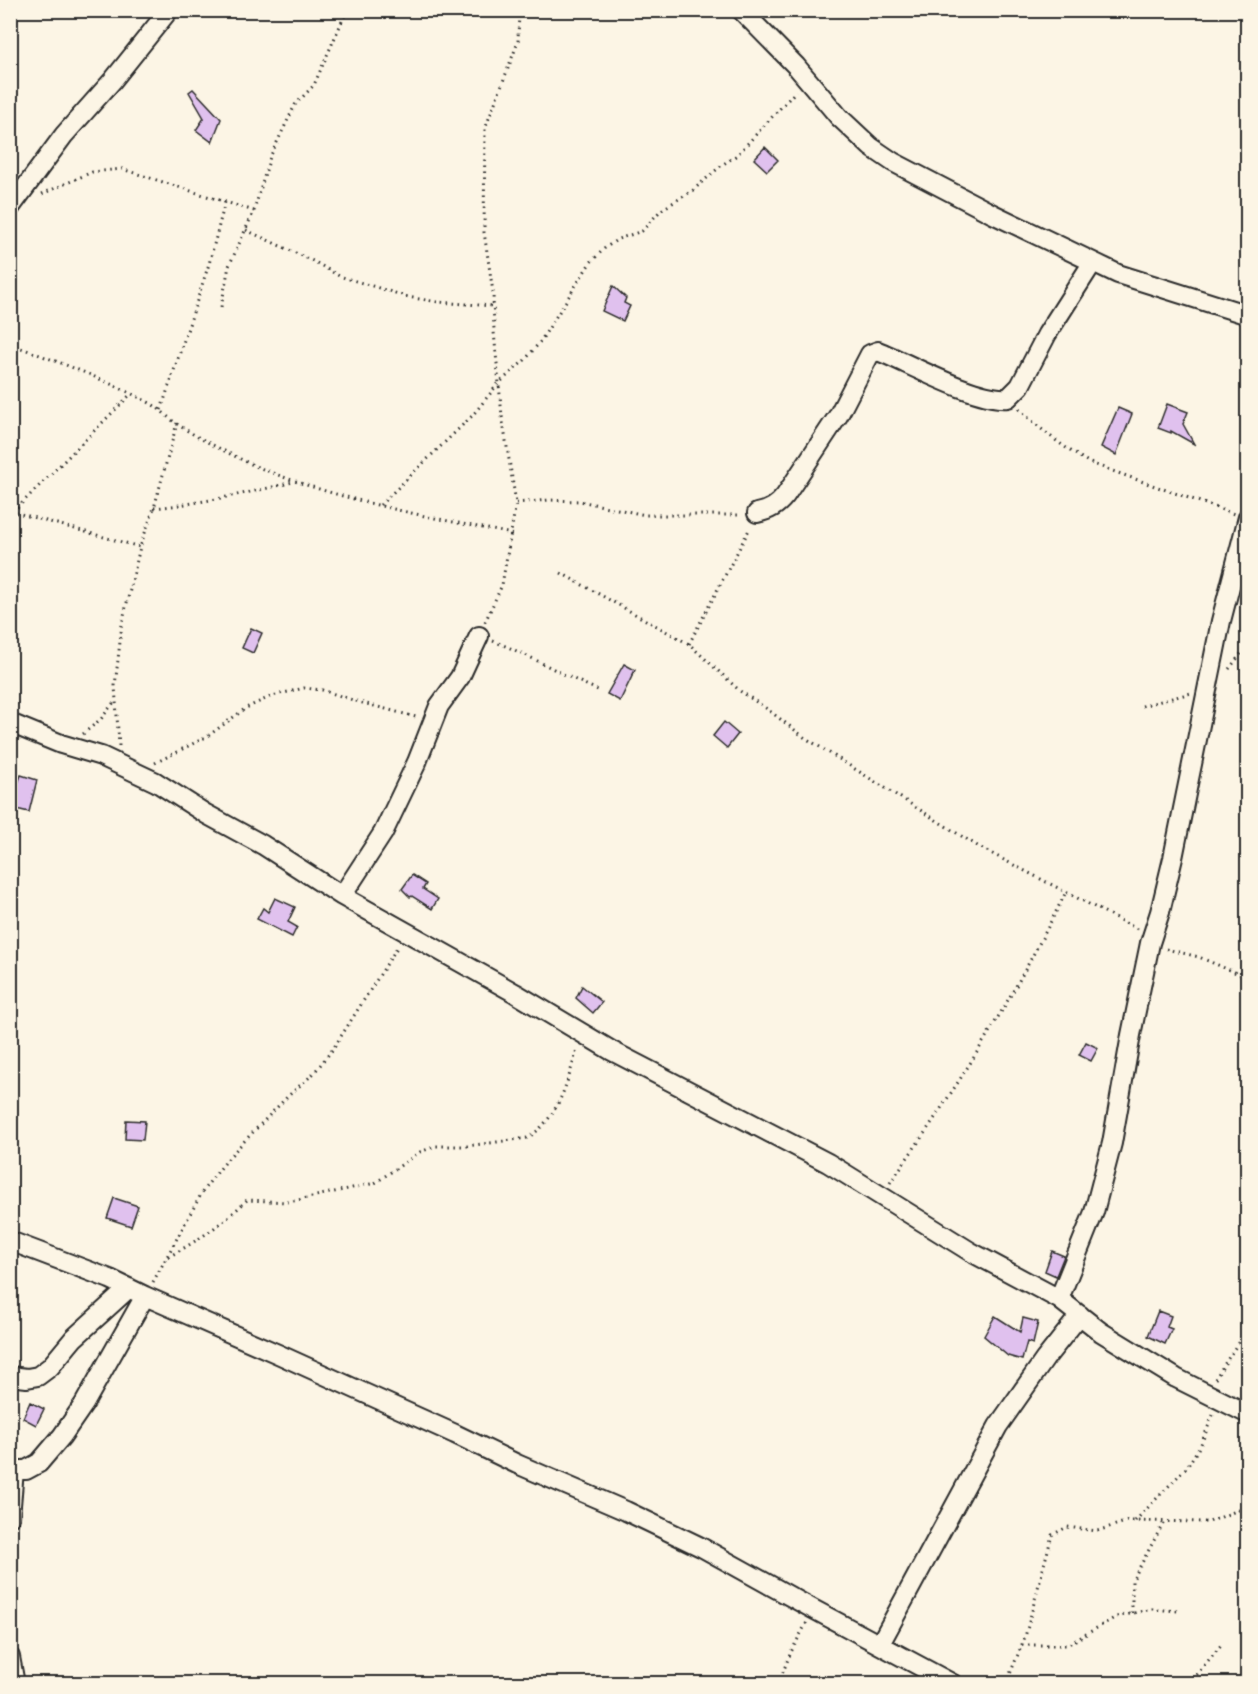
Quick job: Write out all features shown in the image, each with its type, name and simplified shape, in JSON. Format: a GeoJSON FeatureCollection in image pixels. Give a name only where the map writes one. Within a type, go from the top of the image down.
{"type":"FeatureCollection","features":[{"type":"Feature","properties":{"kind":"street"},"geometry":{"type":"LineString","coordinates":[[10,208],[64,135],[113,80],[169,10]]}},
{"type":"Feature","properties":{"kind":"street"},"geometry":{"type":"LineString","coordinates":[[741,10],[839,117],[872,147],[894,162],[993,214],[1118,274],[1248,315]]}},
{"type":"Feature","properties":{"kind":"street"},"geometry":{"type":"LineString","coordinates":[[757,513],[778,505],[785,496],[838,416],[870,354],[874,351],[980,394],[999,399],[1008,398],[1020,386],[1047,333],[1093,262]]}},
{"type":"Feature","properties":{"kind":"street"},"geometry":{"type":"LineString","coordinates":[[1059,1299],[1094,1212],[1112,1143],[1151,940],[1173,858],[1221,621],[1247,518]]}},
{"type":"Feature","properties":{"kind":"street"},"geometry":{"type":"LineString","coordinates":[[342,896],[383,833],[417,762],[439,706],[460,677],[478,636]]}},
{"type":"Feature","properties":{"kind":"street"},"geometry":{"type":"LineString","coordinates":[[10,723],[138,772],[206,814],[263,845],[342,896],[650,1071],[792,1143],[971,1252],[1059,1299],[1101,1332],[1176,1378],[1248,1414]]}},
{"type":"Feature","properties":{"kind":"street"},"geometry":{"type":"LineString","coordinates":[[10,1241],[110,1279],[445,1429],[517,1464],[626,1510],[701,1547],[813,1610],[953,1683]]}},
{"type":"Feature","properties":{"kind":"street"},"geometry":{"type":"LineString","coordinates":[[10,1376],[27,1378],[38,1376],[74,1338],[137,1292]]}},
{"type":"Feature","properties":{"kind":"street"},"geometry":{"type":"LineString","coordinates":[[10,1517],[12,1470],[26,1470],[39,1463],[62,1436],[84,1404],[137,1292]]}},
{"type":"Feature","properties":{"kind":"street"},"geometry":{"type":"LineString","coordinates":[[880,1644],[998,1426],[1045,1359],[1080,1315]]}},
{"type":"Feature","properties":{"kind":"street"},"geometry":{"type":"LineString","coordinates":[[10,1657],[15,1683]]}},
{"type":"Feature","properties":{"kind":"path"},"geometry":{"type":"LineString","coordinates":[[221,307],[229,266],[254,211],[270,157],[295,105],[314,85],[347,10]]}},
{"type":"Feature","properties":{"kind":"path"},"geometry":{"type":"LineString","coordinates":[[519,10],[518,42],[485,129],[484,232],[493,292],[498,384],[516,503],[502,585],[478,636],[512,648],[600,691]]}},
{"type":"Feature","properties":{"kind":"path"},"geometry":{"type":"LineString","coordinates":[[380,505],[472,416],[498,384],[525,360],[540,342],[590,263],[605,248],[618,239],[642,231],[661,210],[692,191],[737,155],[807,80]]}},
{"type":"Feature","properties":{"kind":"path"},"geometry":{"type":"LineString","coordinates":[[42,194],[92,172],[122,170],[254,211]]}},
{"type":"Feature","properties":{"kind":"path"},"geometry":{"type":"LineString","coordinates":[[161,410],[209,264],[225,202]]}},
{"type":"Feature","properties":{"kind":"path"},"geometry":{"type":"LineString","coordinates":[[246,230],[315,262],[339,276],[408,297],[438,302],[494,306]]}},
{"type":"Feature","properties":{"kind":"path"},"geometry":{"type":"LineString","coordinates":[[10,344],[66,365],[132,394],[217,447],[254,465],[320,490],[512,534]]}},
{"type":"Feature","properties":{"kind":"path"},"geometry":{"type":"LineString","coordinates":[[132,394],[12,511],[140,548]]}},
{"type":"Feature","properties":{"kind":"path"},"geometry":{"type":"LineString","coordinates":[[1008,398],[1038,427],[1072,453],[1090,463],[1247,518]]}},
{"type":"Feature","properties":{"kind":"path"},"geometry":{"type":"LineString","coordinates":[[121,765],[115,701],[122,624],[140,548],[154,508],[177,423]]}},
{"type":"Feature","properties":{"kind":"path"},"geometry":{"type":"LineString","coordinates":[[154,508],[195,504],[297,481]]}},
{"type":"Feature","properties":{"kind":"path"},"geometry":{"type":"LineString","coordinates":[[516,503],[580,501],[645,515],[757,513]]}},
{"type":"Feature","properties":{"kind":"path"},"geometry":{"type":"LineString","coordinates":[[690,644],[757,513]]}},
{"type":"Feature","properties":{"kind":"path"},"geometry":{"type":"LineString","coordinates":[[561,573],[690,644],[740,691],[804,737],[979,847],[1151,940],[1248,978]]}},
{"type":"Feature","properties":{"kind":"path"},"geometry":{"type":"LineString","coordinates":[[138,772],[208,736],[246,708],[272,696],[304,688],[322,690],[432,721]]}},
{"type":"Feature","properties":{"kind":"path"},"geometry":{"type":"LineString","coordinates":[[1142,706],[1208,689]]}},
{"type":"Feature","properties":{"kind":"path"},"geometry":{"type":"LineString","coordinates":[[61,744],[89,731],[115,701]]}},
{"type":"Feature","properties":{"kind":"path"},"geometry":{"type":"LineString","coordinates":[[881,1196],[953,1090],[1040,942],[1066,892]]}},
{"type":"Feature","properties":{"kind":"path"},"geometry":{"type":"LineString","coordinates":[[137,1292],[168,1257],[204,1189],[231,1155],[287,1097],[313,1074],[333,1049],[388,964],[406,931]]}},
{"type":"Feature","properties":{"kind":"path"},"geometry":{"type":"LineString","coordinates":[[168,1257],[217,1227],[247,1200],[289,1202],[375,1183],[420,1152],[436,1146],[458,1147],[527,1138],[536,1133],[549,1119],[563,1095],[582,1032]]}},
{"type":"Feature","properties":{"kind":"path"},"geometry":{"type":"LineString","coordinates":[[1135,1521],[1187,1467],[1201,1444],[1213,1396],[1248,1327]]}},
{"type":"Feature","properties":{"kind":"path"},"geometry":{"type":"LineString","coordinates":[[1006,1683],[1022,1645],[1052,1535],[1067,1527],[1097,1531],[1120,1522],[1209,1522],[1248,1506]]}},
{"type":"Feature","properties":{"kind":"path"},"geometry":{"type":"LineString","coordinates":[[1132,1614],[1132,1581],[1164,1522]]}},
{"type":"Feature","properties":{"kind":"path"},"geometry":{"type":"LineString","coordinates":[[1022,1645],[1066,1645],[1084,1637],[1116,1617],[1152,1609],[1178,1611]]}},
{"type":"Feature","properties":{"kind":"path"},"geometry":{"type":"LineString","coordinates":[[778,1683],[813,1610]]}},
{"type":"Feature","properties":{"kind":"path"},"geometry":{"type":"LineString","coordinates":[[1189,1683],[1221,1645]]}},
{"type":"Feature","properties":{"kind":"building"},"geometry":{"type":"Polygon","coordinates":[[[193,89],[221,119],[212,142],[196,130],[204,118],[189,92],[193,89]]]}},
{"type":"Feature","properties":{"kind":"building"},"geometry":{"type":"Polygon","coordinates":[[[765,147],[778,160],[767,171],[754,159],[765,147]]]}},
{"type":"Feature","properties":{"kind":"building"},"geometry":{"type":"Polygon","coordinates":[[[613,286],[626,298],[624,303],[630,306],[623,321],[602,311],[613,286]]]}},
{"type":"Feature","properties":{"kind":"building"},"geometry":{"type":"Polygon","coordinates":[[[1167,404],[1188,412],[1183,424],[1194,444],[1171,431],[1171,433],[1158,428],[1167,404]]]}},
{"type":"Feature","properties":{"kind":"building"},"geometry":{"type":"Polygon","coordinates":[[[1118,408],[1132,414],[1116,455],[1101,447],[1118,408]]]}},
{"type":"Feature","properties":{"kind":"building"},"geometry":{"type":"Polygon","coordinates":[[[251,628],[262,633],[253,653],[242,648],[251,628]]]}},
{"type":"Feature","properties":{"kind":"building"},"geometry":{"type":"Polygon","coordinates":[[[624,664],[635,670],[620,701],[607,694],[624,664]]]}},
{"type":"Feature","properties":{"kind":"building"},"geometry":{"type":"Polygon","coordinates":[[[724,722],[738,734],[727,748],[713,736],[724,722]]]}},
{"type":"Feature","properties":{"kind":"building"},"geometry":{"type":"Polygon","coordinates":[[[21,775],[37,780],[29,812],[12,808],[21,775]]]}},
{"type":"Feature","properties":{"kind":"building"},"geometry":{"type":"Polygon","coordinates":[[[412,875],[426,884],[423,889],[438,899],[432,909],[412,896],[410,897],[402,889],[412,875]]]}},
{"type":"Feature","properties":{"kind":"building"},"geometry":{"type":"Polygon","coordinates":[[[275,898],[295,907],[288,922],[297,927],[292,937],[257,919],[263,908],[268,912],[275,898]]]}},
{"type":"Feature","properties":{"kind":"building"},"geometry":{"type":"Polygon","coordinates":[[[582,986],[602,1002],[593,1013],[576,998],[582,986]]]}},
{"type":"Feature","properties":{"kind":"building"},"geometry":{"type":"Polygon","coordinates":[[[1086,1042],[1098,1048],[1091,1061],[1079,1055],[1086,1042]]]}},
{"type":"Feature","properties":{"kind":"building"},"geometry":{"type":"Polygon","coordinates":[[[126,1120],[145,1121],[143,1140],[125,1139],[126,1120]]]}},
{"type":"Feature","properties":{"kind":"building"},"geometry":{"type":"Polygon","coordinates":[[[114,1198],[138,1206],[131,1226],[107,1218],[114,1198]]]}},
{"type":"Feature","properties":{"kind":"building"},"geometry":{"type":"Polygon","coordinates":[[[1052,1251],[1064,1256],[1056,1276],[1045,1271],[1052,1251]]]}},
{"type":"Feature","properties":{"kind":"building"},"geometry":{"type":"Polygon","coordinates":[[[1158,1311],[1171,1316],[1167,1327],[1172,1329],[1165,1344],[1148,1336],[1158,1311]]]}},
{"type":"Feature","properties":{"kind":"building"},"geometry":{"type":"Polygon","coordinates":[[[995,1316],[1020,1332],[1023,1318],[1038,1322],[1033,1344],[1027,1342],[1022,1360],[1008,1356],[984,1336],[995,1316]]]}},
{"type":"Feature","properties":{"kind":"building"},"geometry":{"type":"Polygon","coordinates":[[[30,1402],[44,1409],[36,1425],[23,1418],[30,1402]]]}}]}
